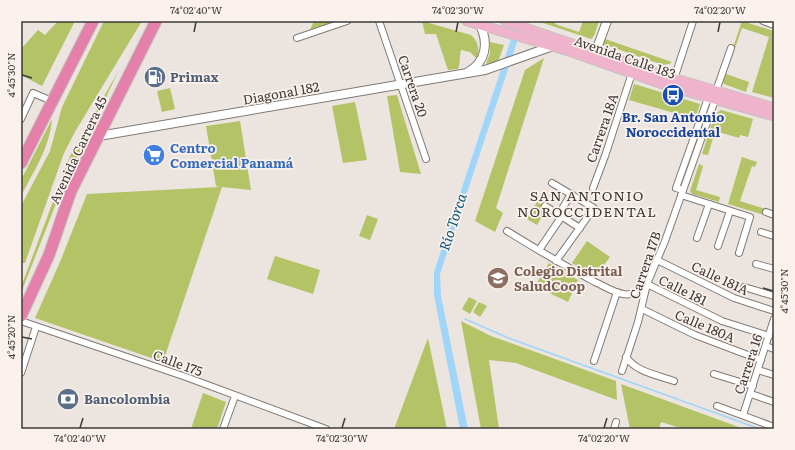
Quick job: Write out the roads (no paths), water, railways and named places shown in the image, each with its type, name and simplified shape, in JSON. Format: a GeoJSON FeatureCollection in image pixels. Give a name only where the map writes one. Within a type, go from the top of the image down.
{"type":"FeatureCollection","features":[{"type":"Feature","properties":{"kind":"highway"},"geometry":{"type":"LineString","coordinates":[[21,163],[93,21]]}},
{"type":"Feature","properties":{"kind":"highway","name":"Avenida Carrera 45"},"geometry":{"type":"LineString","coordinates":[[21,316],[49,255],[71,190],[156,21]]}},
{"type":"Feature","properties":{"kind":"main road","name":"Avenida Calle 183"},"geometry":{"type":"LineString","coordinates":[[467,21],[528,38],[632,73],[713,96],[774,116]]}},
{"type":"Feature","properties":{"kind":"main road","name":"Avenida Calle 183"},"geometry":{"type":"LineString","coordinates":[[507,22],[596,51],[674,79],[713,96],[774,108]]}},
{"type":"Feature","properties":{"kind":"street"},"geometry":{"type":"LineString","coordinates":[[297,38],[347,21]]}},
{"type":"Feature","properties":{"kind":"street","name":"Carrera 20"},"geometry":{"type":"LineString","coordinates":[[379,21],[426,159]]}},
{"type":"Feature","properties":{"kind":"street"},"geometry":{"type":"LineString","coordinates":[[596,51],[607,21]]}},
{"type":"Feature","properties":{"kind":"street"},"geometry":{"type":"LineString","coordinates":[[674,79],[694,21]]}},
{"type":"Feature","properties":{"kind":"street"},"geometry":{"type":"LineString","coordinates":[[763,21],[774,23]]}},
{"type":"Feature","properties":{"kind":"street"},"geometry":{"type":"LineString","coordinates":[[467,72],[476,66],[484,52],[485,36],[480,25]]}},
{"type":"Feature","properties":{"kind":"street","name":"Diagonal 182"},"geometry":{"type":"LineString","coordinates":[[99,136],[496,67],[552,46]]}},
{"type":"Feature","properties":{"kind":"street","name":"Carrera 17B"},"geometry":{"type":"LineString","coordinates":[[682,193],[676,188],[731,48]]}},
{"type":"Feature","properties":{"kind":"street","name":"Carrera 18A"},"geometry":{"type":"LineString","coordinates":[[593,188],[632,73]]}},
{"type":"Feature","properties":{"kind":"street"},"geometry":{"type":"LineString","coordinates":[[21,118],[33,93],[52,100]]}},
{"type":"Feature","properties":{"kind":"street","name":"Carrera 17B"},"geometry":{"type":"LineString","coordinates":[[622,371],[642,308],[647,284],[658,260],[682,193],[713,96]]}},
{"type":"Feature","properties":{"kind":"street"},"geometry":{"type":"LineString","coordinates":[[688,156],[694,158]]}},
{"type":"Feature","properties":{"kind":"street"},"geometry":{"type":"LineString","coordinates":[[552,183],[594,208],[556,261]]}},
{"type":"Feature","properties":{"kind":"street"},"geometry":{"type":"LineString","coordinates":[[682,193],[709,204],[750,217],[739,253]]}},
{"type":"Feature","properties":{"kind":"street"},"geometry":{"type":"LineString","coordinates":[[539,250],[571,194]]}},
{"type":"Feature","properties":{"kind":"street"},"geometry":{"type":"LineString","coordinates":[[697,238],[709,204]]}},
{"type":"Feature","properties":{"kind":"street"},"geometry":{"type":"LineString","coordinates":[[545,206],[580,228]]}},
{"type":"Feature","properties":{"kind":"street"},"geometry":{"type":"LineString","coordinates":[[718,246],[730,211]]}},
{"type":"Feature","properties":{"kind":"street"},"geometry":{"type":"LineString","coordinates":[[766,212],[774,215]]}},
{"type":"Feature","properties":{"kind":"street","name":"Calle 181"},"geometry":{"type":"LineString","coordinates":[[508,231],[556,261],[617,292],[630,294],[637,292],[647,284],[722,321],[769,336]]}},
{"type":"Feature","properties":{"kind":"street"},"geometry":{"type":"LineString","coordinates":[[761,232],[774,236]]}},
{"type":"Feature","properties":{"kind":"street","name":"Calle 181A"},"geometry":{"type":"LineString","coordinates":[[658,260],[734,298],[774,311]]}},
{"type":"Feature","properties":{"kind":"street"},"geometry":{"type":"LineString","coordinates":[[756,264],[774,269]]}},
{"type":"Feature","properties":{"kind":"street"},"geometry":{"type":"LineString","coordinates":[[744,287],[774,296]]}},
{"type":"Feature","properties":{"kind":"street"},"geometry":{"type":"LineString","coordinates":[[594,361],[617,292]]}},
{"type":"Feature","properties":{"kind":"street","name":"Calle 180A"},"geometry":{"type":"LineString","coordinates":[[642,308],[695,336],[761,360]]}},
{"type":"Feature","properties":{"kind":"street","name":"Calle 175"},"geometry":{"type":"LineString","coordinates":[[21,321],[326,429]]}},
{"type":"Feature","properties":{"kind":"street","name":"Carrera 16"},"geometry":{"type":"LineString","coordinates":[[743,415],[774,321]]}},
{"type":"Feature","properties":{"kind":"street"},"geometry":{"type":"LineString","coordinates":[[21,373],[36,327]]}},
{"type":"Feature","properties":{"kind":"street"},"geometry":{"type":"LineString","coordinates":[[766,346],[774,349]]}},
{"type":"Feature","properties":{"kind":"street"},"geometry":{"type":"LineString","coordinates":[[626,357],[629,362],[639,368],[674,381]]}},
{"type":"Feature","properties":{"kind":"street"},"geometry":{"type":"LineString","coordinates":[[758,370],[774,375]]}},
{"type":"Feature","properties":{"kind":"street"},"geometry":{"type":"LineString","coordinates":[[714,374],[753,386]]}},
{"type":"Feature","properties":{"kind":"street"},"geometry":{"type":"LineString","coordinates":[[751,394],[774,402]]}},
{"type":"Feature","properties":{"kind":"street"},"geometry":{"type":"LineString","coordinates":[[223,429],[235,396]]}},
{"type":"Feature","properties":{"kind":"street"},"geometry":{"type":"LineString","coordinates":[[717,406],[774,427]]}},
{"type":"Feature","properties":{"kind":"street"},"geometry":{"type":"LineString","coordinates":[[614,429],[616,422]]}},
{"type":"Feature","properties":{"kind":"water","name":"Río Torca"},"geometry":{"type":"Polygon","coordinates":[[[517,21],[524,21],[440,274],[441,296],[468,429],[460,429],[434,295],[434,272],[517,21]]]}},
{"type":"Feature","properties":{"kind":"waterway"},"geometry":{"type":"LineString","coordinates":[[465,319],[511,339],[760,429]]}},
{"type":"Feature","properties":{"kind":"place","name":"Primax"},"geometry":{"type":"Point","coordinates":[155,77]}},
{"type":"Feature","properties":{"kind":"place","name":"Br. San Antonio Noroccidental"},"geometry":{"type":"Point","coordinates":[673,95]}},
{"type":"Feature","properties":{"kind":"place","name":"Centro Comercial Panamá"},"geometry":{"type":"Point","coordinates":[154,155]}},
{"type":"Feature","properties":{"kind":"place","name":"Colegio Distrital SaludCoop"},"geometry":{"type":"Point","coordinates":[498,278]}},
{"type":"Feature","properties":{"kind":"place","name":"Bancolombia"},"geometry":{"type":"Point","coordinates":[68,399]}},
{"type":"Feature","properties":{"kind":"district","name":"SAN ANTONIO NOROCCIDENTAL"},"geometry":{"type":"Point","coordinates":[587,204]}}]}
